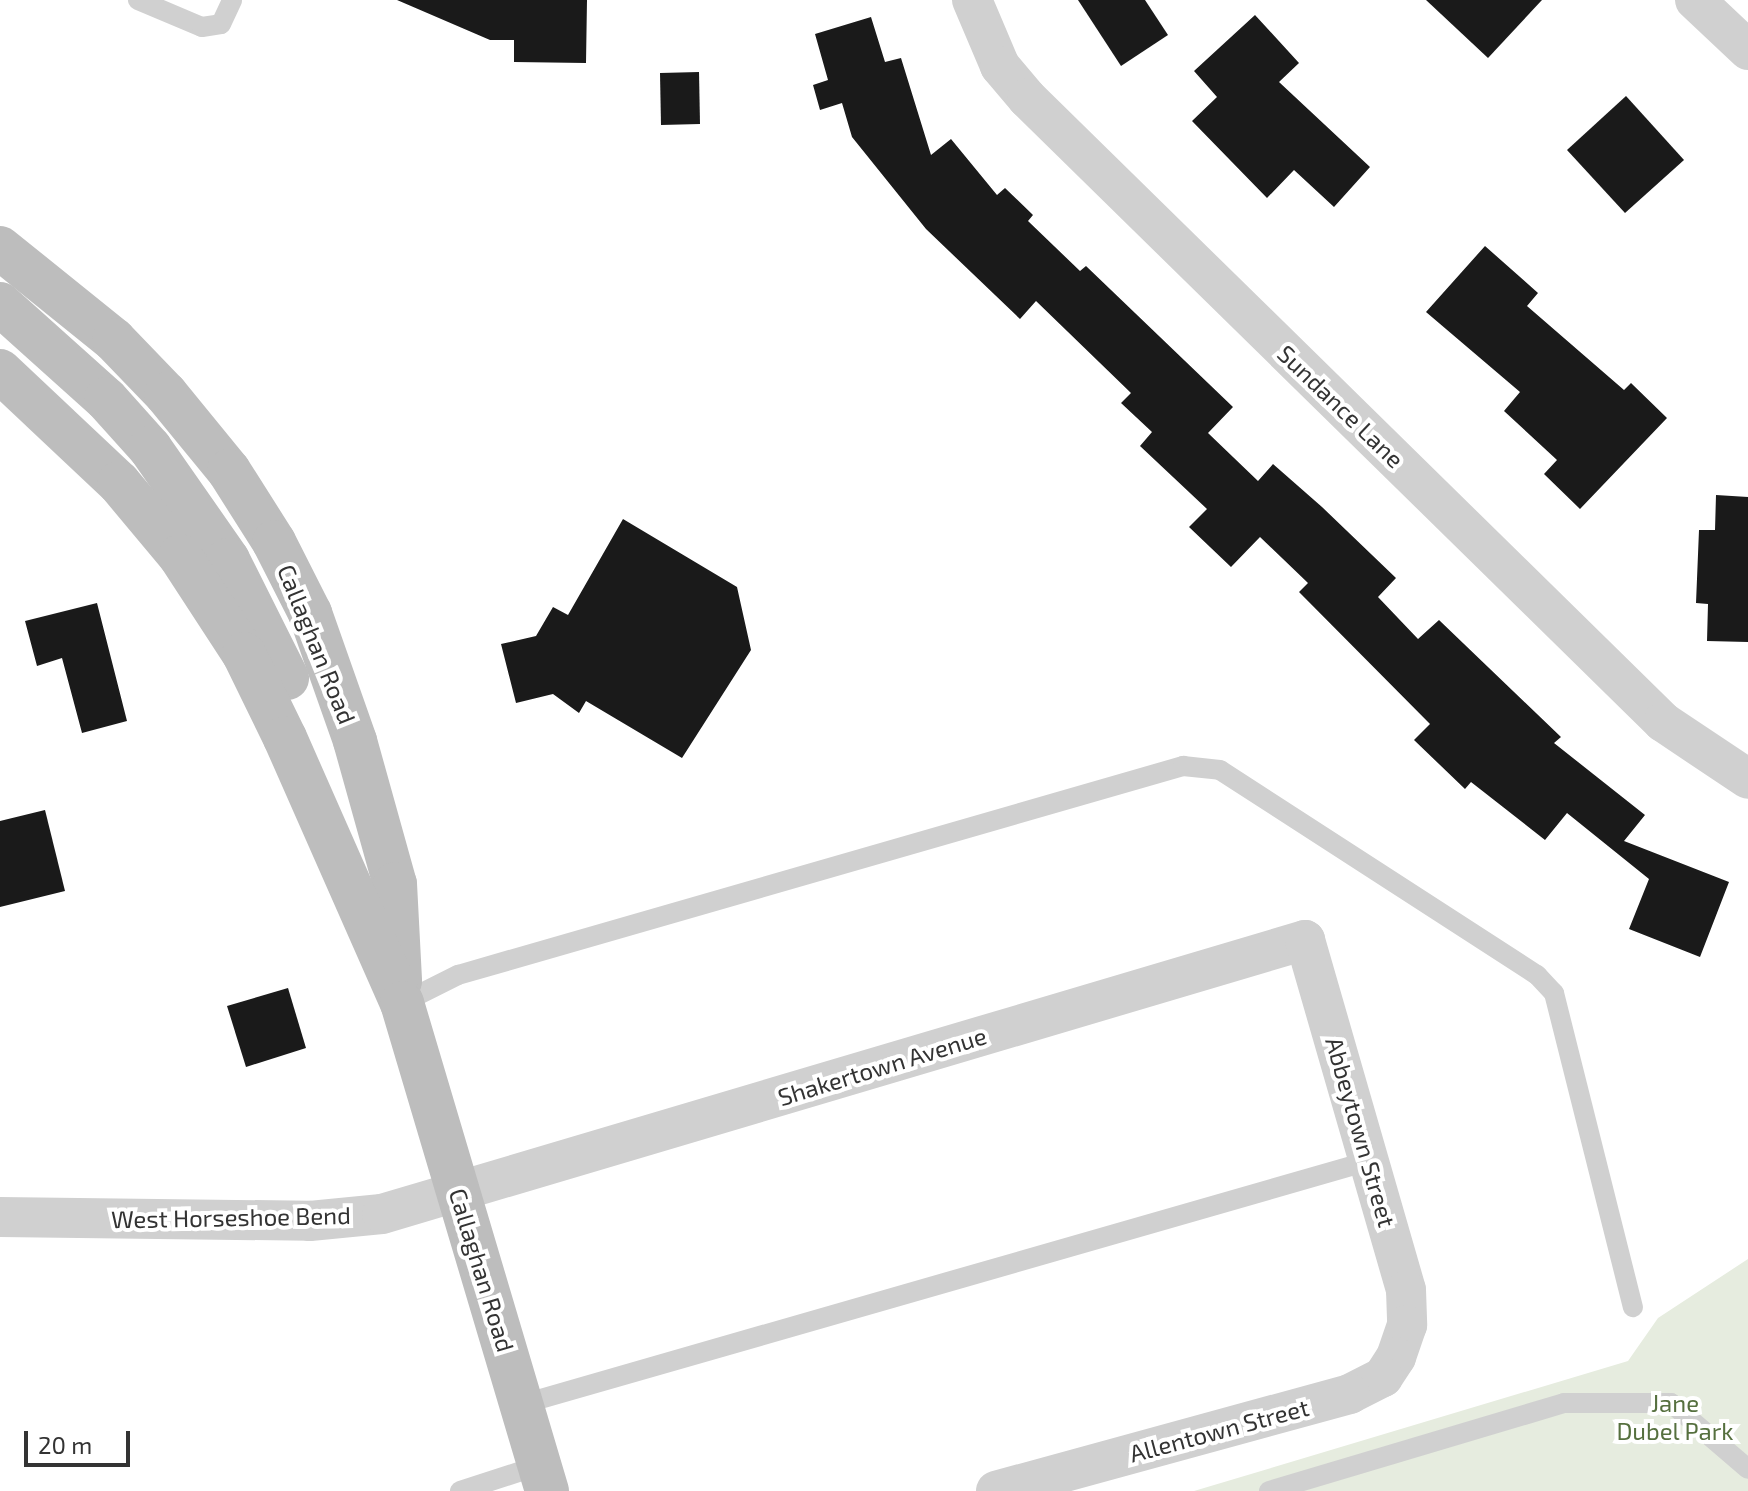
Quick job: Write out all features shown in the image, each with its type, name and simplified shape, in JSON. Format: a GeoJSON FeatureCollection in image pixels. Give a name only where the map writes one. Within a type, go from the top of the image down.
{"type":"FeatureCollection","features":[{"type":"Feature","properties":{"kind":"main road","name":"Callaghan Road"},"geometry":{"type":"LineString","coordinates":[[0,248],[114,340],[166,394],[229,471],[274,542],[333,675],[395,884],[402,1003]]}},
{"type":"Feature","properties":{"kind":"main road"},"geometry":{"type":"LineString","coordinates":[[0,304],[106,399],[150,448],[228,560],[326,769],[352,897]]}},
{"type":"Feature","properties":{"kind":"main road","name":"Callaghan Road"},"geometry":{"type":"LineString","coordinates":[[0,371],[119,483],[180,556],[244,654],[402,1003],[544,1478]]}},
{"type":"Feature","properties":{"kind":"street","name":"Sundance Lane"},"geometry":{"type":"LineString","coordinates":[[972,0],[1000,66],[1027,98],[1663,722],[1748,779]]}},
{"type":"Feature","properties":{"kind":"street"},"geometry":{"type":"LineString","coordinates":[[1695,0],[1748,50]]}},
{"type":"Feature","properties":{"kind":"street","name":"Abbeytown Street"},"geometry":{"type":"LineString","coordinates":[[1305,940],[1406,1290],[1407,1325]]}},
{"type":"Feature","properties":{"kind":"street","name":"Shakertown Avenue"},"geometry":{"type":"LineString","coordinates":[[458,1192],[1305,940]]}},
{"type":"Feature","properties":{"kind":"street","name":"West Horseshoe Bend"},"geometry":{"type":"LineString","coordinates":[[0,1217],[310,1221],[382,1214],[458,1192]]}},
{"type":"Feature","properties":{"kind":"street","name":"Allentown Street"},"geometry":{"type":"LineString","coordinates":[[996,1491],[1350,1394],[1383,1377],[1407,1325]]}},
{"type":"Feature","properties":{"kind":"lane"},"geometry":{"type":"LineString","coordinates":[[138,0],[202,27],[221,24],[232,0]]}},
{"type":"Feature","properties":{"kind":"lane"},"geometry":{"type":"LineString","coordinates":[[402,1003],[458,975],[1183,766],[1220,770],[1537,975],[1554,993],[1633,1307]]}},
{"type":"Feature","properties":{"kind":"lane"},"geometry":{"type":"LineString","coordinates":[[523,1404],[1369,1161]]}},
{"type":"Feature","properties":{"kind":"lane"},"geometry":{"type":"LineString","coordinates":[[1269,1491],[1564,1403],[1671,1403],[1748,1469]]}},
{"type":"Feature","properties":{"kind":"lane"},"geometry":{"type":"LineString","coordinates":[[460,1491],[544,1478]]}},
{"type":"Feature","properties":{"kind":"green space","name":"Jane Dubel Park"},"geometry":{"type":"Polygon","coordinates":[[[1748,1259],[1748,1491],[1194,1491],[1628,1361],[1658,1318],[1748,1259]]]}},
{"type":"Feature","properties":{"kind":"building"},"geometry":{"type":"Polygon","coordinates":[[[397,0],[587,0],[586,63],[514,62],[514,40],[490,40],[397,0]]]}},
{"type":"Feature","properties":{"kind":"building"},"geometry":{"type":"Polygon","coordinates":[[[1078,0],[1145,0],[1168,35],[1121,66],[1078,0]]]}},
{"type":"Feature","properties":{"kind":"building"},"geometry":{"type":"Polygon","coordinates":[[[1426,0],[1542,0],[1488,58],[1426,0]]]}},
{"type":"Feature","properties":{"kind":"building"},"geometry":{"type":"Polygon","coordinates":[[[1255,15],[1299,63],[1279,82],[1370,167],[1334,207],[1294,170],[1267,198],[1192,121],[1217,97],[1194,71],[1255,15]]]}},
{"type":"Feature","properties":{"kind":"building"},"geometry":{"type":"Polygon","coordinates":[[[871,17],[885,62],[901,58],[931,155],[951,139],[997,195],[1005,188],[1033,215],[1028,221],[1080,271],[1086,266],[1233,407],[1208,433],[1258,481],[1273,464],[1396,578],[1378,597],[1418,639],[1439,620],[1561,737],[1554,743],[1645,815],[1624,841],[1729,882],[1700,957],[1629,929],[1649,879],[1567,813],[1545,840],[1471,782],[1465,789],[1414,740],[1430,724],[1299,592],[1308,583],[1260,537],[1231,567],[1189,527],[1207,509],[1140,446],[1152,432],[1121,403],[1131,393],[1036,301],[1020,319],[926,229],[852,137],[842,103],[820,110],[813,85],[828,80],[815,34],[871,17]]]}},
{"type":"Feature","properties":{"kind":"building"},"geometry":{"type":"Polygon","coordinates":[[[699,72],[700,124],[661,125],[660,73],[699,72]]]}},
{"type":"Feature","properties":{"kind":"building"},"geometry":{"type":"Polygon","coordinates":[[[1626,96],[1684,160],[1625,213],[1567,150],[1626,96]]]}},
{"type":"Feature","properties":{"kind":"building"},"geometry":{"type":"Polygon","coordinates":[[[1485,246],[1538,293],[1527,306],[1624,390],[1631,383],[1667,418],[1580,509],[1544,474],[1557,460],[1504,411],[1520,392],[1426,312],[1485,246]]]}},
{"type":"Feature","properties":{"kind":"building"},"geometry":{"type":"Polygon","coordinates":[[[1716,495],[1748,497],[1748,642],[1707,641],[1708,604],[1696,603],[1699,530],[1715,530],[1716,495]]]}},
{"type":"Feature","properties":{"kind":"building"},"geometry":{"type":"Polygon","coordinates":[[[623,519],[737,587],[751,650],[682,758],[586,701],[579,713],[553,694],[516,703],[501,644],[536,636],[553,607],[568,615],[623,519]]]}},
{"type":"Feature","properties":{"kind":"building"},"geometry":{"type":"Polygon","coordinates":[[[97,603],[127,721],[82,733],[62,658],[37,666],[25,621],[97,603]]]}},
{"type":"Feature","properties":{"kind":"building"},"geometry":{"type":"Polygon","coordinates":[[[45,810],[65,891],[0,907],[0,821],[45,810]]]}},
{"type":"Feature","properties":{"kind":"building"},"geometry":{"type":"Polygon","coordinates":[[[288,988],[306,1048],[246,1067],[227,1006],[288,988]]]}}]}
